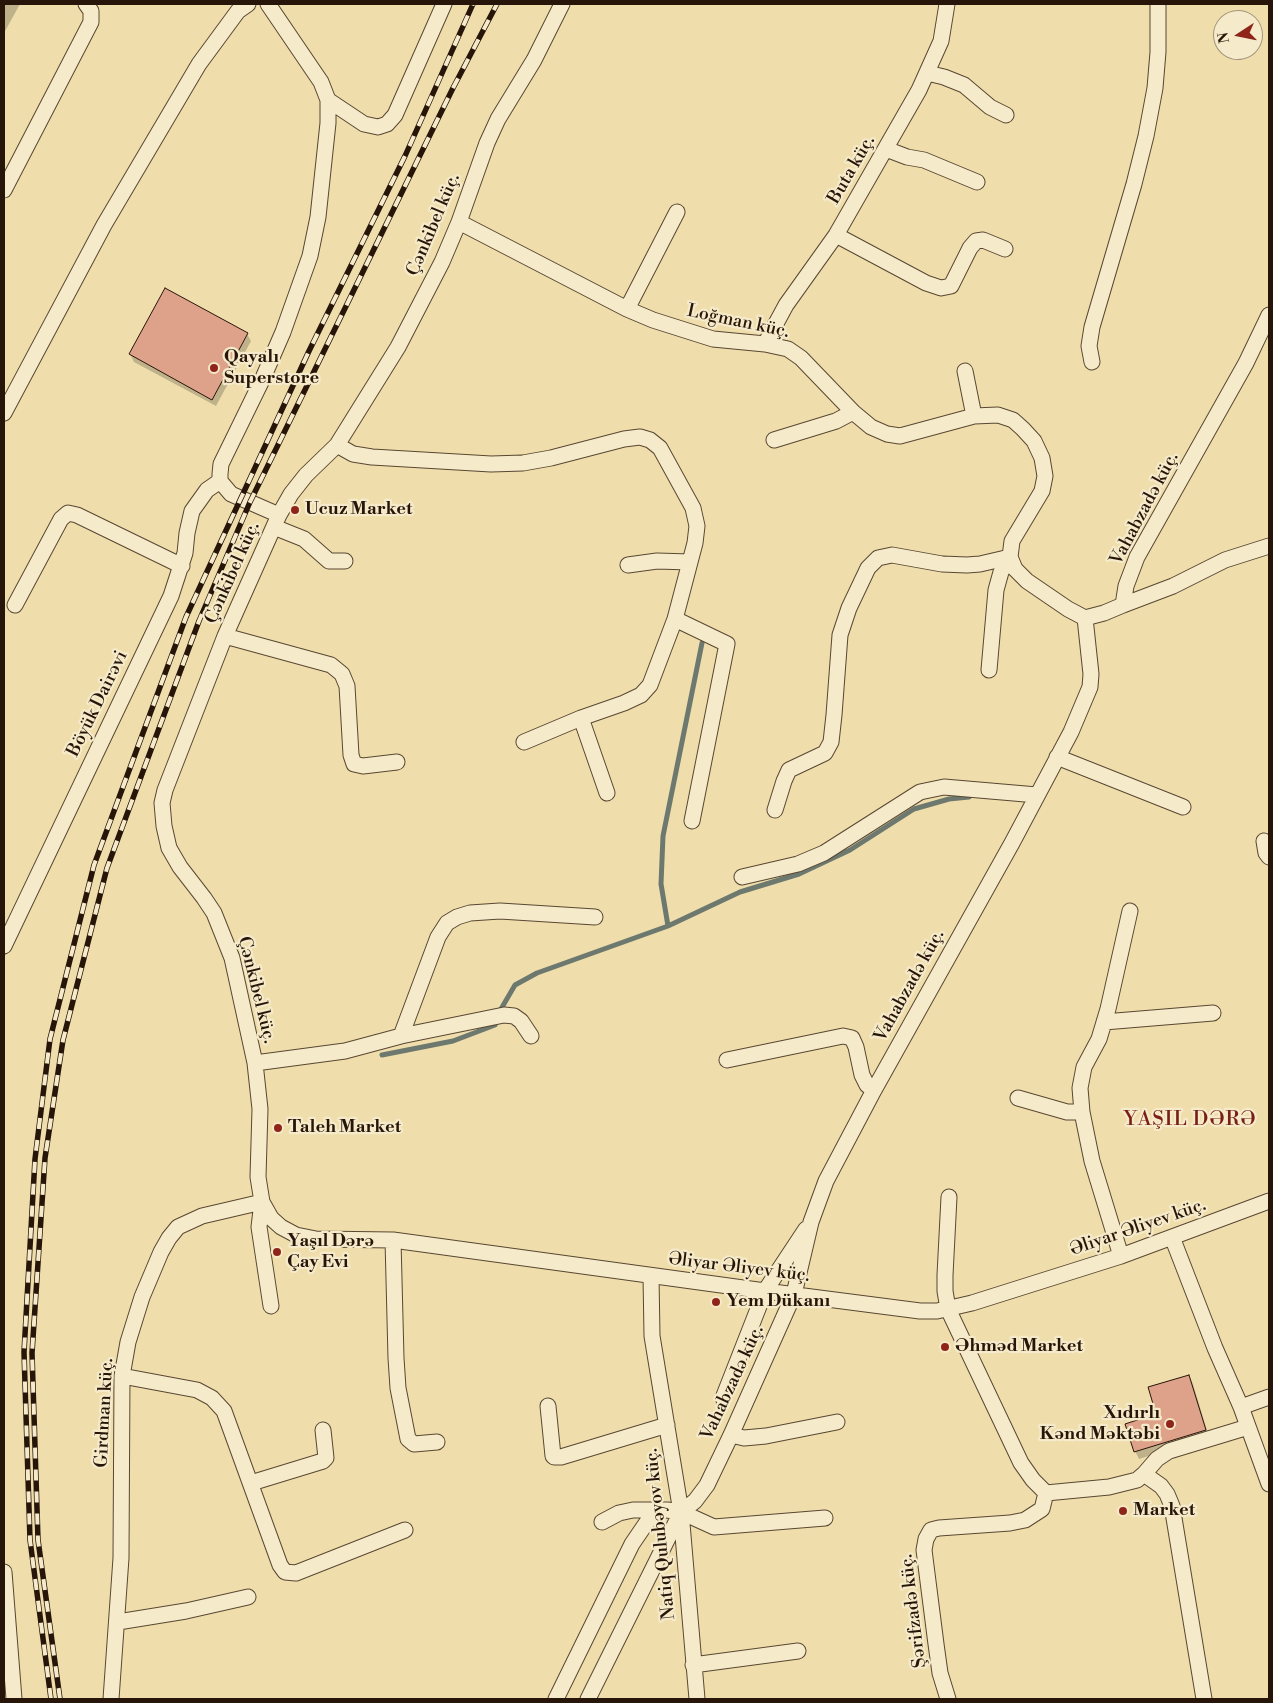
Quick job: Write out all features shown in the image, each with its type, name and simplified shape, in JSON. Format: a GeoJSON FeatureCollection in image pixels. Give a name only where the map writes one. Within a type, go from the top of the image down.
{"type":"FeatureCollection","features":[{"type":"Feature","properties":{"kind":"street"},"geometry":{"type":"LineString","coordinates":[[4,190],[91,22],[91,11],[86,4]]}},
{"type":"Feature","properties":{"kind":"street"},"geometry":{"type":"LineString","coordinates":[[4,413],[104,225],[199,64],[238,10],[248,4]]}},
{"type":"Feature","properties":{"kind":"street"},"geometry":{"type":"LineString","coordinates":[[268,4],[321,82],[328,100],[328,123],[318,217],[310,256],[283,332],[221,464],[220,481],[231,494],[304,539],[330,561],[345,561]]}},
{"type":"Feature","properties":{"kind":"street"},"geometry":{"type":"LineString","coordinates":[[328,100],[364,124],[378,128],[387,124],[395,115],[444,4]]}},
{"type":"Feature","properties":{"kind":"street","name":"Çənkibel küç."},"geometry":{"type":"LineString","coordinates":[[262,1202],[258,1177],[260,1109],[255,1062],[232,958],[214,913],[176,861],[169,848],[164,826],[162,803],[165,790],[225,636],[276,521],[290,494],[306,475],[337,445],[398,347],[442,262],[459,222],[490,135],[534,60],[562,4]]}},
{"type":"Feature","properties":{"kind":"street","name":"Buta küç."},"geometry":{"type":"LineString","coordinates":[[765,344],[786,305],[836,235],[927,73],[941,41],[947,4]]}},
{"type":"Feature","properties":{"kind":"street"},"geometry":{"type":"LineString","coordinates":[[1092,362],[1089,346],[1092,327],[1134,184],[1155,88],[1158,52],[1158,4]]}},
{"type":"Feature","properties":{"kind":"street"},"geometry":{"type":"LineString","coordinates":[[927,73],[964,85],[990,107],[1006,115]]}},
{"type":"Feature","properties":{"kind":"street"},"geometry":{"type":"LineString","coordinates":[[886,149],[907,157],[924,160],[977,182]]}},
{"type":"Feature","properties":{"kind":"street"},"geometry":{"type":"LineString","coordinates":[[627,309],[676,212]]}},
{"type":"Feature","properties":{"kind":"street","name":"Loğman küç."},"geometry":{"type":"LineString","coordinates":[[459,222],[627,309],[653,320],[713,339],[788,348],[801,358],[853,412],[871,427],[887,434],[900,436],[974,416],[998,415],[1013,420],[1034,441],[1042,458],[1045,476],[1042,491],[1012,541],[1010,557],[1000,572],[996,590],[989,670]]}},
{"type":"Feature","properties":{"kind":"street"},"geometry":{"type":"LineString","coordinates":[[836,235],[926,283],[941,288],[951,286],[970,248],[976,241],[983,240],[1005,249]]}},
{"type":"Feature","properties":{"kind":"street","name":"Vahabzadə küç."},"geometry":{"type":"LineString","coordinates":[[1123,605],[1126,586],[1137,558],[1246,363],[1269,315]]}},
{"type":"Feature","properties":{"kind":"street"},"geometry":{"type":"LineString","coordinates":[[965,371],[974,416]]}},
{"type":"Feature","properties":{"kind":"street"},"geometry":{"type":"LineString","coordinates":[[774,440],[836,421],[853,412]]}},
{"type":"Feature","properties":{"kind":"street"},"geometry":{"type":"LineString","coordinates":[[337,445],[353,454],[372,458],[499,464],[523,463],[551,458],[624,439],[640,437],[650,440],[660,448],[693,508],[697,526],[695,543],[675,619],[650,685],[641,695],[624,703],[581,718],[524,742]]}},
{"type":"Feature","properties":{"kind":"street","name":"Böyük Dairəvi"},"geometry":{"type":"LineString","coordinates":[[4,946],[171,596],[182,566],[192,511],[207,490],[220,481]]}},
{"type":"Feature","properties":{"kind":"street"},"geometry":{"type":"LineString","coordinates":[[15,605],[61,519],[68,513],[76,515],[182,566]]}},
{"type":"Feature","properties":{"kind":"street"},"geometry":{"type":"LineString","coordinates":[[775,810],[789,770],[825,752],[831,742],[840,635],[849,608],[868,568],[878,558],[892,555],[942,564],[966,565],[980,564],[1010,557],[1016,569],[1027,581],[1068,609],[1085,618],[1104,613],[1173,586],[1224,560],[1269,546]]}},
{"type":"Feature","properties":{"kind":"street"},"geometry":{"type":"LineString","coordinates":[[628,565],[656,561],[690,562]]}},
{"type":"Feature","properties":{"kind":"street","name":"Vahabzadə küç."},"geometry":{"type":"LineString","coordinates":[[588,1699],[681,1512],[695,1501],[707,1485],[731,1435],[794,1294],[810,1222],[826,1181],[1071,732],[1090,687],[1091,674],[1085,618]]}},
{"type":"Feature","properties":{"kind":"street"},"geometry":{"type":"LineString","coordinates":[[675,619],[727,644],[692,821]]}},
{"type":"Feature","properties":{"kind":"street"},"geometry":{"type":"LineString","coordinates":[[225,636],[331,664],[342,674],[347,686],[351,755],[354,764],[363,766],[397,762]]}},
{"type":"Feature","properties":{"kind":"street"},"geometry":{"type":"LineString","coordinates":[[581,718],[607,793]]}},
{"type":"Feature","properties":{"kind":"street"},"geometry":{"type":"LineString","coordinates":[[1057,757],[1183,807]]}},
{"type":"Feature","properties":{"kind":"street"},"geometry":{"type":"LineString","coordinates":[[742,877],[798,864],[824,853],[920,792],[944,787],[1037,795]]}},
{"type":"Feature","properties":{"kind":"street"},"geometry":{"type":"LineString","coordinates":[[1264,841],[1266,853],[1269,857]]}},
{"type":"Feature","properties":{"kind":"street"},"geometry":{"type":"LineString","coordinates":[[401,1036],[438,937],[447,923],[457,917],[470,913],[500,911],[595,917]]}},
{"type":"Feature","properties":{"kind":"street"},"geometry":{"type":"LineString","coordinates":[[1121,1256],[1092,1161],[1082,1112],[1080,1088],[1084,1067],[1099,1039],[1104,1022],[1130,911]]}},
{"type":"Feature","properties":{"kind":"street"},"geometry":{"type":"LineString","coordinates":[[1104,1022],[1213,1012]]}},
{"type":"Feature","properties":{"kind":"street"},"geometry":{"type":"LineString","coordinates":[[255,1062],[345,1051],[401,1036],[504,1014],[514,1016],[520,1020],[531,1036]]}},
{"type":"Feature","properties":{"kind":"street"},"geometry":{"type":"LineString","coordinates":[[727,1060],[843,1036],[852,1038],[856,1047],[862,1075],[867,1085],[874,1090]]}},
{"type":"Feature","properties":{"kind":"street"},"geometry":{"type":"LineString","coordinates":[[1018,1098],[1067,1112],[1082,1112]]}},
{"type":"Feature","properties":{"kind":"street"},"geometry":{"type":"LineString","coordinates":[[949,1197],[945,1275],[948,1309],[1021,1463],[1033,1480],[1046,1493],[1109,1487],[1137,1480],[1157,1459],[1169,1451],[1248,1427]]}},
{"type":"Feature","properties":{"kind":"street","name":"Əliyar Əliyev küç."},"geometry":{"type":"LineString","coordinates":[[262,1202],[271,1218],[281,1227],[296,1235],[316,1239],[394,1240],[920,1311],[948,1309],[972,1303],[1121,1256],[1269,1200]]}},
{"type":"Feature","properties":{"kind":"street"},"geometry":{"type":"LineString","coordinates":[[262,1202],[259,1228],[271,1306]]}},
{"type":"Feature","properties":{"kind":"street","name":"Girdman küç."},"geometry":{"type":"LineString","coordinates":[[111,1699],[118,1622],[121,1558],[122,1376],[128,1342],[142,1297],[169,1238],[178,1227],[202,1216],[262,1202]]}},
{"type":"Feature","properties":{"kind":"street"},"geometry":{"type":"LineString","coordinates":[[723,1398],[765,1291],[810,1222]]}},
{"type":"Feature","properties":{"kind":"street"},"geometry":{"type":"LineString","coordinates":[[1172,1237],[1215,1348],[1241,1407],[1269,1484]]}},
{"type":"Feature","properties":{"kind":"street"},"geometry":{"type":"LineString","coordinates":[[394,1240],[398,1388],[408,1439],[414,1444],[437,1442]]}},
{"type":"Feature","properties":{"kind":"street","name":"Natiq Qulubəyov küç."},"geometry":{"type":"LineString","coordinates":[[651,1276],[652,1336],[681,1512],[697,1699]]}},
{"type":"Feature","properties":{"kind":"street"},"geometry":{"type":"LineString","coordinates":[[122,1376],[197,1390],[212,1398],[224,1411],[280,1565],[285,1572],[296,1573],[405,1530]]}},
{"type":"Feature","properties":{"kind":"street"},"geometry":{"type":"LineString","coordinates":[[1241,1407],[1269,1397]]}},
{"type":"Feature","properties":{"kind":"street"},"geometry":{"type":"LineString","coordinates":[[548,1406],[552,1456],[554,1457],[561,1457],[667,1426]]}},
{"type":"Feature","properties":{"kind":"street"},"geometry":{"type":"LineString","coordinates":[[731,1435],[744,1438],[766,1436],[837,1422]]}},
{"type":"Feature","properties":{"kind":"street"},"geometry":{"type":"LineString","coordinates":[[251,1483],[323,1462],[326,1458],[323,1430]]}},
{"type":"Feature","properties":{"kind":"street"},"geometry":{"type":"LineString","coordinates":[[1144,1474],[1161,1486],[1172,1506],[1204,1699]]}},
{"type":"Feature","properties":{"kind":"street","name":"Şərifzadə küç."},"geometry":{"type":"LineString","coordinates":[[948,1699],[940,1673],[936,1644],[924,1550],[926,1539],[931,1530],[939,1528],[1010,1523],[1025,1520],[1042,1509],[1046,1493]]}},
{"type":"Feature","properties":{"kind":"street"},"geometry":{"type":"LineString","coordinates":[[602,1522],[619,1513],[633,1510],[681,1512],[714,1527],[825,1518]]}},
{"type":"Feature","properties":{"kind":"street"},"geometry":{"type":"LineString","coordinates":[[556,1699],[632,1544],[648,1522],[660,1510]]}},
{"type":"Feature","properties":{"kind":"street"},"geometry":{"type":"LineString","coordinates":[[4,1572],[10,1691]]}},
{"type":"Feature","properties":{"kind":"street"},"geometry":{"type":"LineString","coordinates":[[118,1622],[186,1611],[248,1596]]}},
{"type":"Feature","properties":{"kind":"street"},"geometry":{"type":"LineString","coordinates":[[693,1665],[798,1651]]}},
{"type":"Feature","properties":{"kind":"building"},"geometry":{"type":"Polygon","coordinates":[[[165,288],[248,333],[212,400],[129,354],[165,288]]]}},
{"type":"Feature","properties":{"kind":"building"},"geometry":{"type":"Polygon","coordinates":[[[1189,1375],[1206,1430],[1134,1452],[1125,1424],[1156,1414],[1148,1387],[1189,1375]]]}},
{"type":"Feature","properties":{"kind":"waterway"},"geometry":{"type":"LineString","coordinates":[[668,926],[661,884],[663,836],[702,643]]}},
{"type":"Feature","properties":{"kind":"waterway"},"geometry":{"type":"LineString","coordinates":[[501,1009],[515,985],[537,973],[668,926],[740,892],[799,874],[850,850],[914,809],[949,799],[969,797]]}},
{"type":"Feature","properties":{"kind":"waterway"},"geometry":{"type":"LineString","coordinates":[[382,1055],[453,1041],[495,1025]]}},
{"type":"Feature","properties":{"kind":"railway"},"geometry":{"type":"LineString","coordinates":[[51,1699],[30,1540],[24,1352],[35,1159],[50,1039],[94,865],[186,617],[309,351],[405,156],[473,4]]}},
{"type":"Feature","properties":{"kind":"railway"},"geometry":{"type":"LineString","coordinates":[[60,1699],[38,1540],[32,1353],[45,1158],[63,1040],[107,868],[199,621],[250,502],[453,88],[497,4]]}},
{"type":"Feature","properties":{"kind":"place","name":"Qayalı Superstore"},"geometry":{"type":"Point","coordinates":[214,368]}},
{"type":"Feature","properties":{"kind":"place","name":"Ucuz Market"},"geometry":{"type":"Point","coordinates":[295,510]}},
{"type":"Feature","properties":{"kind":"place","name":"Taleh Market"},"geometry":{"type":"Point","coordinates":[278,1128]}},
{"type":"Feature","properties":{"kind":"place","name":"Yaşıl Dərə Çay Evi"},"geometry":{"type":"Point","coordinates":[277,1252]}},
{"type":"Feature","properties":{"kind":"place","name":"Yem Dükanı"},"geometry":{"type":"Point","coordinates":[716,1302]}},
{"type":"Feature","properties":{"kind":"place","name":"Əhməd Market"},"geometry":{"type":"Point","coordinates":[945,1347]}},
{"type":"Feature","properties":{"kind":"place","name":"Xıdırlı Kənd Məktəbi"},"geometry":{"type":"Point","coordinates":[1170,1424]}},
{"type":"Feature","properties":{"kind":"place","name":"Market"},"geometry":{"type":"Point","coordinates":[1123,1511]}},
{"type":"Feature","properties":{"kind":"district","name":"YAŞIL DƏRƏ"},"geometry":{"type":"Point","coordinates":[1190,1120]}}]}
